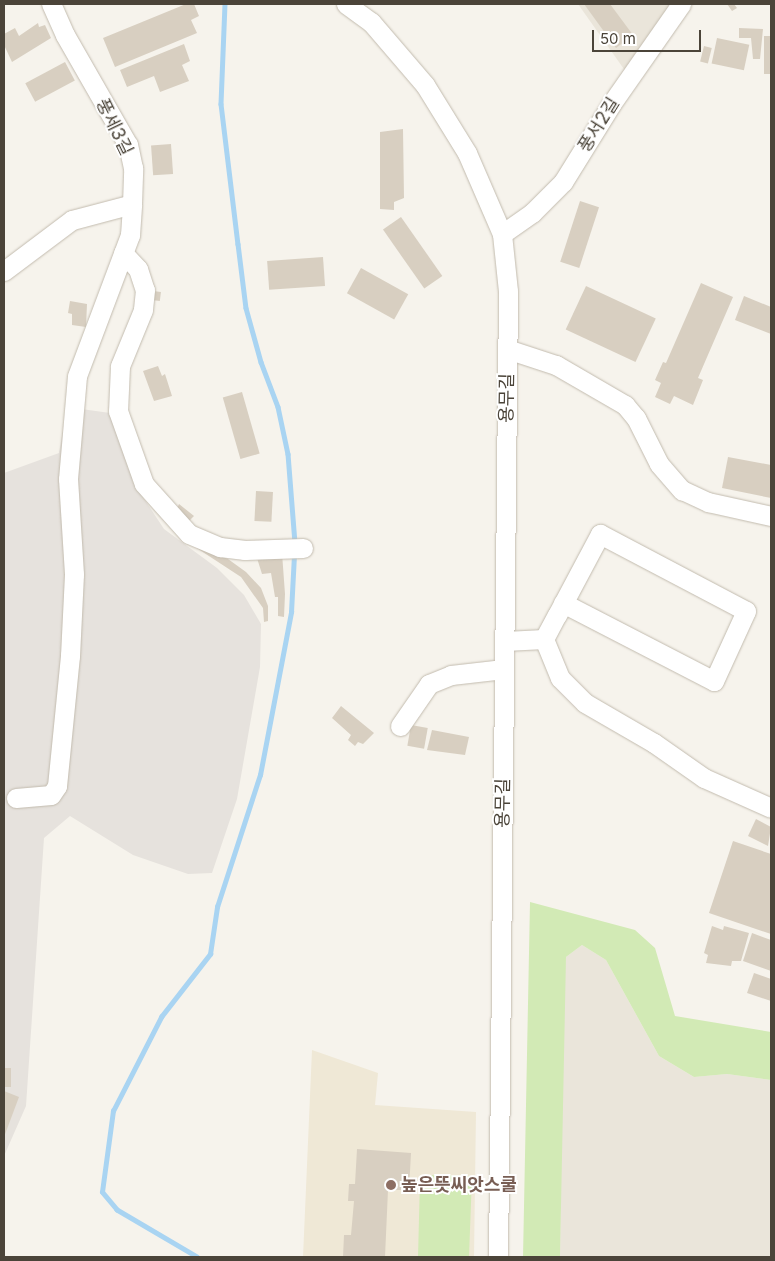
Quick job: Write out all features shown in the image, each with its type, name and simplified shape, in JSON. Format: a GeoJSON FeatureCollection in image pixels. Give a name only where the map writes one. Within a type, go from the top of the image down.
{"type":"FeatureCollection","features":[{"type":"Feature","properties":{"kind":"street","name":"풍세3길"},"geometry":{"type":"LineString","coordinates":[[16,798],[52,795],[57,786],[71,647],[74,574],[68,479],[77,376],[130,235],[132,204],[133,168],[128,145],[65,35],[51,4]]}},
{"type":"Feature","properties":{"kind":"street","name":"용무길"},"geometry":{"type":"LineString","coordinates":[[346,4],[370,22],[424,86],[467,153],[502,234],[508,291],[498,1257]]}},
{"type":"Feature","properties":{"kind":"street","name":"풍서2길"},"geometry":{"type":"LineString","coordinates":[[502,234],[532,213],[563,182],[681,4]]}},
{"type":"Feature","properties":{"kind":"street"},"geometry":{"type":"LineString","coordinates":[[4,271],[49,234],[72,220],[132,204]]}},
{"type":"Feature","properties":{"kind":"street"},"geometry":{"type":"LineString","coordinates":[[123,254],[138,269],[145,290],[144,310],[120,366],[118,411],[144,484],[189,534],[220,547],[294,548]]}},
{"type":"Feature","properties":{"kind":"street","name":"용무길"},"geometry":{"type":"LineString","coordinates":[[507,349],[556,365],[625,405],[636,418],[659,464],[682,490],[708,502],[771,516]]}},
{"type":"Feature","properties":{"kind":"street"},"geometry":{"type":"LineString","coordinates":[[544,639],[563,603],[600,534],[746,611],[714,681],[563,603]]}},
{"type":"Feature","properties":{"kind":"street"},"geometry":{"type":"LineString","coordinates":[[504,641],[544,639]]}},
{"type":"Feature","properties":{"kind":"street"},"geometry":{"type":"LineString","coordinates":[[544,639],[560,678],[585,703],[654,743],[704,778],[771,808]]}},
{"type":"Feature","properties":{"kind":"street"},"geometry":{"type":"LineString","coordinates":[[400,726],[429,684],[451,674],[504,669]]}},
{"type":"Feature","properties":{"kind":"shaded area"},"geometry":{"type":"Polygon","coordinates":[[[578,4],[670,4],[626,72],[578,4]]]}},
{"type":"Feature","properties":{"kind":"shaded area"},"geometry":{"type":"Polygon","coordinates":[[[67,407],[110,413],[123,441],[133,482],[164,529],[217,568],[244,595],[261,624],[260,667],[237,799],[212,873],[188,874],[133,855],[70,816],[44,838],[26,1106],[4,1156],[4,473],[59,453],[67,407]]]}},
{"type":"Feature","properties":{"kind":"shaded area"},"geometry":{"type":"Polygon","coordinates":[[[582,945],[606,960],[659,1056],[694,1077],[727,1074],[771,1080],[771,1257],[560,1257],[563,979],[566,957],[582,945]]]}},
{"type":"Feature","properties":{"kind":"shaded area","name":"높은뜻씨앗스쿨"},"geometry":{"type":"Polygon","coordinates":[[[312,1050],[378,1073],[375,1105],[476,1112],[474,1257],[303,1257],[312,1050]]]}},
{"type":"Feature","properties":{"kind":"green space"},"geometry":{"type":"Polygon","coordinates":[[[530,902],[635,930],[655,948],[675,1016],[771,1032],[771,1080],[727,1074],[694,1077],[659,1056],[606,960],[582,945],[566,957],[560,1257],[523,1257],[530,902]]]}},
{"type":"Feature","properties":{"kind":"green space"},"geometry":{"type":"Polygon","coordinates":[[[424,1175],[472,1176],[469,1257],[418,1257],[420,1179],[424,1175]]]}},
{"type":"Feature","properties":{"kind":"building"},"geometry":{"type":"Polygon","coordinates":[[[186,4],[194,4],[199,16],[191,20],[197,33],[115,67],[103,38],[186,4]]]}},
{"type":"Feature","properties":{"kind":"building"},"geometry":{"type":"Polygon","coordinates":[[[584,4],[610,4],[633,35],[616,48],[584,4]]]}},
{"type":"Feature","properties":{"kind":"building"},"geometry":{"type":"Polygon","coordinates":[[[727,4],[734,4],[737,8],[732,11],[727,4]]]}},
{"type":"Feature","properties":{"kind":"building"},"geometry":{"type":"Polygon","coordinates":[[[38,23],[39,27],[45,25],[51,38],[12,62],[4,45],[4,34],[15,28],[19,36],[38,23]]]}},
{"type":"Feature","properties":{"kind":"building"},"geometry":{"type":"Polygon","coordinates":[[[739,28],[763,29],[760,59],[753,59],[751,38],[739,38],[739,28]]]}},
{"type":"Feature","properties":{"kind":"building"},"geometry":{"type":"Polygon","coordinates":[[[764,36],[771,36],[771,74],[764,74],[764,36]]]}},
{"type":"Feature","properties":{"kind":"building"},"geometry":{"type":"Polygon","coordinates":[[[717,38],[749,45],[744,70],[712,63],[717,38]]]}},
{"type":"Feature","properties":{"kind":"building"},"geometry":{"type":"Polygon","coordinates":[[[184,44],[190,61],[182,65],[189,81],[160,92],[154,76],[127,87],[120,70],[184,44]]]}},
{"type":"Feature","properties":{"kind":"building"},"geometry":{"type":"Polygon","coordinates":[[[704,46],[712,48],[708,63],[700,62],[704,46]]]}},
{"type":"Feature","properties":{"kind":"building"},"geometry":{"type":"Polygon","coordinates":[[[65,62],[75,81],[35,102],[25,83],[65,62]]]}},
{"type":"Feature","properties":{"kind":"building"},"geometry":{"type":"Polygon","coordinates":[[[403,129],[404,198],[394,202],[394,210],[380,209],[380,132],[403,129]]]}},
{"type":"Feature","properties":{"kind":"building"},"geometry":{"type":"Polygon","coordinates":[[[171,144],[173,174],[153,175],[151,145],[171,144]]]}},
{"type":"Feature","properties":{"kind":"building"},"geometry":{"type":"Polygon","coordinates":[[[580,201],[599,207],[579,268],[560,262],[580,201]]]}},
{"type":"Feature","properties":{"kind":"building"},"geometry":{"type":"Polygon","coordinates":[[[401,217],[442,276],[424,289],[383,230],[401,217]]]}},
{"type":"Feature","properties":{"kind":"building"},"geometry":{"type":"Polygon","coordinates":[[[323,257],[325,286],[269,290],[267,261],[323,257]]]}},
{"type":"Feature","properties":{"kind":"building"},"geometry":{"type":"Polygon","coordinates":[[[361,268],[408,294],[394,320],[347,293],[361,268]]]}},
{"type":"Feature","properties":{"kind":"building"},"geometry":{"type":"Polygon","coordinates":[[[701,283],[733,297],[698,378],[703,380],[693,405],[674,396],[670,404],[655,397],[661,383],[655,380],[663,362],[666,363],[701,283]]]}},
{"type":"Feature","properties":{"kind":"building"},"geometry":{"type":"Polygon","coordinates":[[[586,286],[656,319],[636,362],[566,330],[586,286]]]}},
{"type":"Feature","properties":{"kind":"building"},"geometry":{"type":"Polygon","coordinates":[[[153,291],[161,292],[160,301],[152,300],[153,291]]]}},
{"type":"Feature","properties":{"kind":"building"},"geometry":{"type":"Polygon","coordinates":[[[744,296],[771,307],[771,334],[735,320],[744,296]]]}},
{"type":"Feature","properties":{"kind":"building"},"geometry":{"type":"Polygon","coordinates":[[[70,301],[87,304],[86,327],[72,325],[72,314],[68,313],[70,301]]]}},
{"type":"Feature","properties":{"kind":"building"},"geometry":{"type":"Polygon","coordinates":[[[158,366],[162,376],[165,374],[172,396],[154,401],[143,371],[158,366]]]}},
{"type":"Feature","properties":{"kind":"building"},"geometry":{"type":"Polygon","coordinates":[[[242,392],[260,454],[240,459],[223,398],[242,392]]]}},
{"type":"Feature","properties":{"kind":"building"},"geometry":{"type":"Polygon","coordinates":[[[728,457],[771,465],[771,498],[722,488],[728,457]]]}},
{"type":"Feature","properties":{"kind":"building"},"geometry":{"type":"Polygon","coordinates":[[[256,491],[273,492],[271,522],[254,521],[256,491]]]}},
{"type":"Feature","properties":{"kind":"building"},"geometry":{"type":"Polygon","coordinates":[[[179,504],[194,516],[188,522],[176,511],[179,504]]]}},
{"type":"Feature","properties":{"kind":"building"},"geometry":{"type":"Polygon","coordinates":[[[186,541],[228,559],[246,572],[261,588],[268,606],[268,621],[264,622],[263,608],[241,577],[186,541]]]}},
{"type":"Feature","properties":{"kind":"building"},"geometry":{"type":"Polygon","coordinates":[[[282,553],[285,594],[284,617],[278,616],[278,597],[275,597],[271,573],[262,574],[256,555],[282,553]]]}},
{"type":"Feature","properties":{"kind":"building"},"geometry":{"type":"Polygon","coordinates":[[[341,706],[374,733],[363,744],[358,742],[355,746],[348,740],[351,735],[332,718],[341,706]]]}},
{"type":"Feature","properties":{"kind":"building"},"geometry":{"type":"Polygon","coordinates":[[[411,725],[428,728],[424,749],[407,746],[411,725]]]}},
{"type":"Feature","properties":{"kind":"building"},"geometry":{"type":"Polygon","coordinates":[[[432,730],[469,737],[465,755],[427,750],[432,730]]]}},
{"type":"Feature","properties":{"kind":"building"},"geometry":{"type":"Polygon","coordinates":[[[756,819],[771,827],[768,846],[748,836],[756,819]]]}},
{"type":"Feature","properties":{"kind":"building"},"geometry":{"type":"Polygon","coordinates":[[[733,841],[771,854],[771,934],[709,913],[733,841]]]}},
{"type":"Feature","properties":{"kind":"building"},"geometry":{"type":"Polygon","coordinates":[[[712,926],[723,930],[724,926],[749,933],[741,961],[732,961],[731,966],[706,963],[708,955],[704,953],[712,926]]]}},
{"type":"Feature","properties":{"kind":"building"},"geometry":{"type":"Polygon","coordinates":[[[752,933],[771,940],[771,971],[743,961],[752,933]]]}},
{"type":"Feature","properties":{"kind":"building"},"geometry":{"type":"Polygon","coordinates":[[[754,973],[771,979],[771,1001],[747,993],[754,973]]]}},
{"type":"Feature","properties":{"kind":"building"},"geometry":{"type":"Polygon","coordinates":[[[4,1068],[11,1068],[11,1087],[4,1087],[4,1068]]]}},
{"type":"Feature","properties":{"kind":"building"},"geometry":{"type":"Polygon","coordinates":[[[4,1091],[19,1097],[4,1137],[4,1091]]]}},
{"type":"Feature","properties":{"kind":"building"},"geometry":{"type":"Polygon","coordinates":[[[357,1149],[411,1153],[409,1190],[388,1190],[385,1257],[343,1257],[344,1235],[351,1235],[354,1201],[348,1201],[349,1184],[355,1184],[357,1149]]]}},
{"type":"Feature","properties":{"kind":"waterway"},"geometry":{"type":"LineString","coordinates":[[225,4],[221,104],[246,308],[261,362],[278,407],[288,454],[295,543]]}},
{"type":"Feature","properties":{"kind":"waterway"},"geometry":{"type":"LineString","coordinates":[[197,1257],[117,1210],[102,1192],[113,1111],[161,1017],[210,954],[217,907],[260,775],[291,612],[294,554]]}},
{"type":"Feature","properties":{"kind":"place","name":"높은뜻씨앗스쿨"},"geometry":{"type":"Point","coordinates":[391,1185]}}]}
